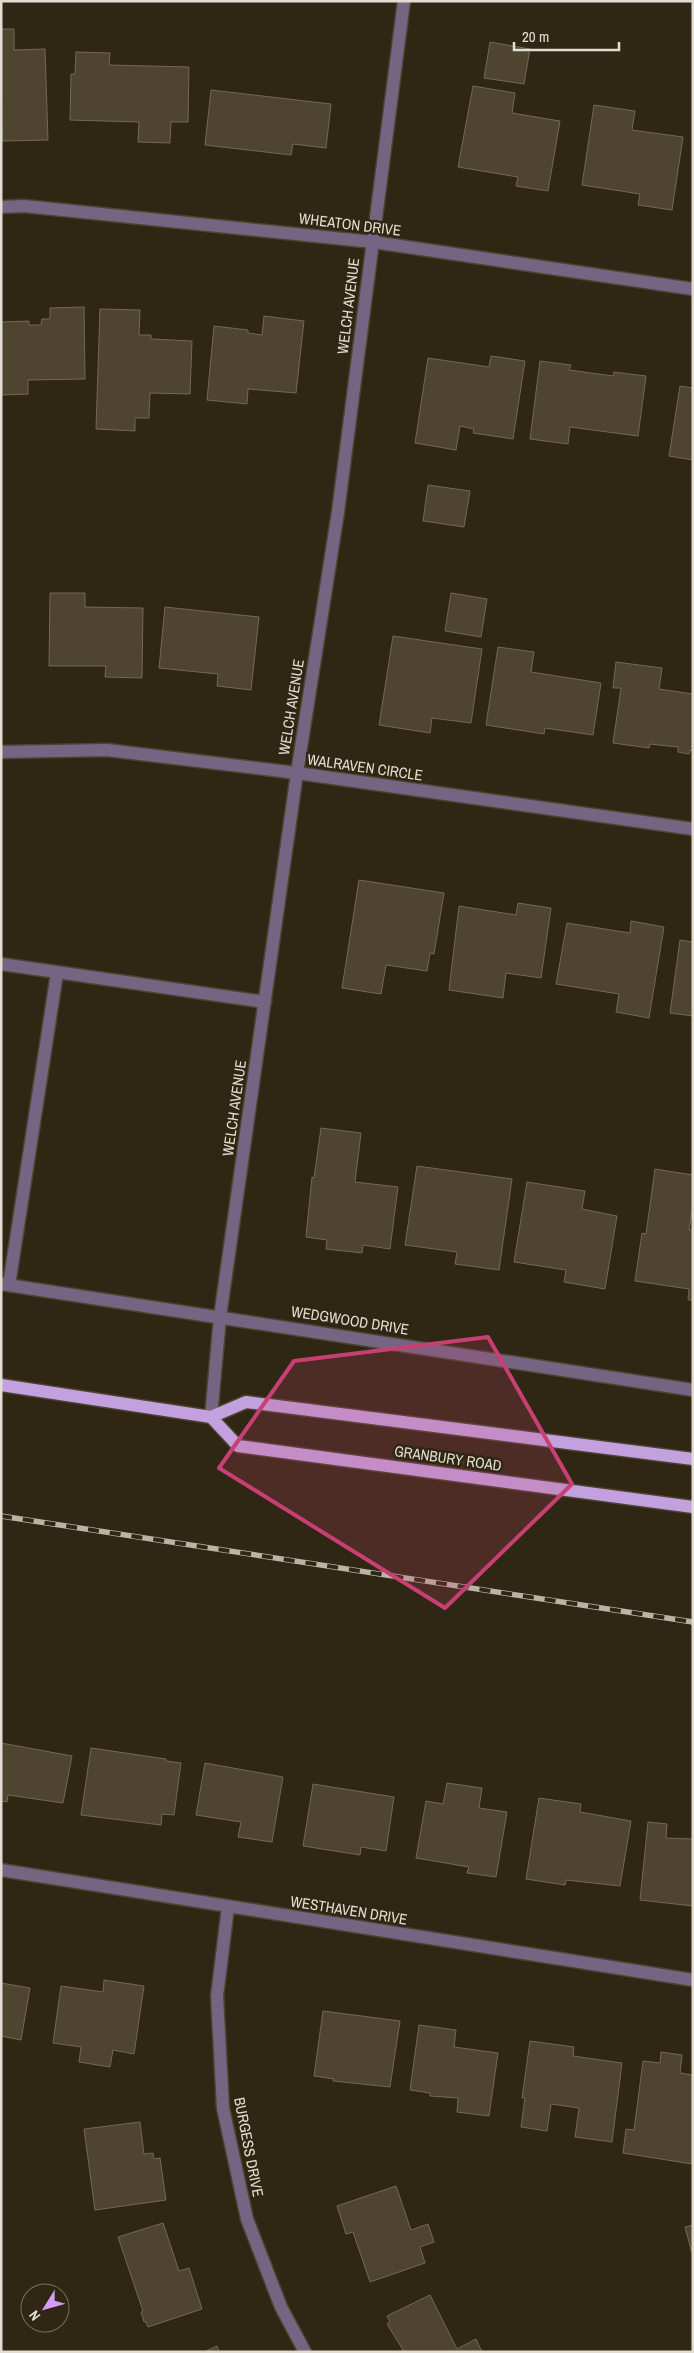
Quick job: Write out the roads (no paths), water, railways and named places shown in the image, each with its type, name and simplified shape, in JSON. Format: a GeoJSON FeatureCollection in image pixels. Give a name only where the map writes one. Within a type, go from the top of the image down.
{"type":"FeatureCollection","features":[{"type":"Feature","properties":{"kind":"main road"},"geometry":{"type":"LineString","coordinates":[[1,1385],[211,1417]]}},
{"type":"Feature","properties":{"kind":"main road","name":"GRANBURY ROAD"},"geometry":{"type":"LineString","coordinates":[[693,1459],[246,1402],[211,1417],[238,1446],[693,1507]]}},
{"type":"Feature","properties":{"kind":"street","name":"WELCH AVENUE"},"geometry":{"type":"LineString","coordinates":[[211,1417],[220,1317],[297,773],[338,512],[404,1]]}},
{"type":"Feature","properties":{"kind":"street","name":"WHEATON DRIVE"},"geometry":{"type":"LineString","coordinates":[[1,207],[24,206],[373,242],[693,289]]}},
{"type":"Feature","properties":{"kind":"street","name":"WALRAVEN CIRCLE"},"geometry":{"type":"LineString","coordinates":[[1,752],[107,750],[297,773],[693,829]]}},
{"type":"Feature","properties":{"kind":"street"},"geometry":{"type":"LineString","coordinates":[[1,964],[265,1002]]}},
{"type":"Feature","properties":{"kind":"street"},"geometry":{"type":"LineString","coordinates":[[5,1285],[57,973]]}},
{"type":"Feature","properties":{"kind":"street","name":"WEDGWOOD DRIVE"},"geometry":{"type":"LineString","coordinates":[[5,1285],[693,1390]]}},
{"type":"Feature","properties":{"kind":"street","name":"WESTHAVEN DRIVE"},"geometry":{"type":"LineString","coordinates":[[1,1870],[693,1980]]}},
{"type":"Feature","properties":{"kind":"street","name":"BURGESS DRIVE"},"geometry":{"type":"LineString","coordinates":[[228,1907],[217,1996],[223,2108],[247,2219],[281,2307],[305,2352]]}},
{"type":"Feature","properties":{"kind":"railway"},"geometry":{"type":"LineString","coordinates":[[1,1516],[693,1622]]}}]}
